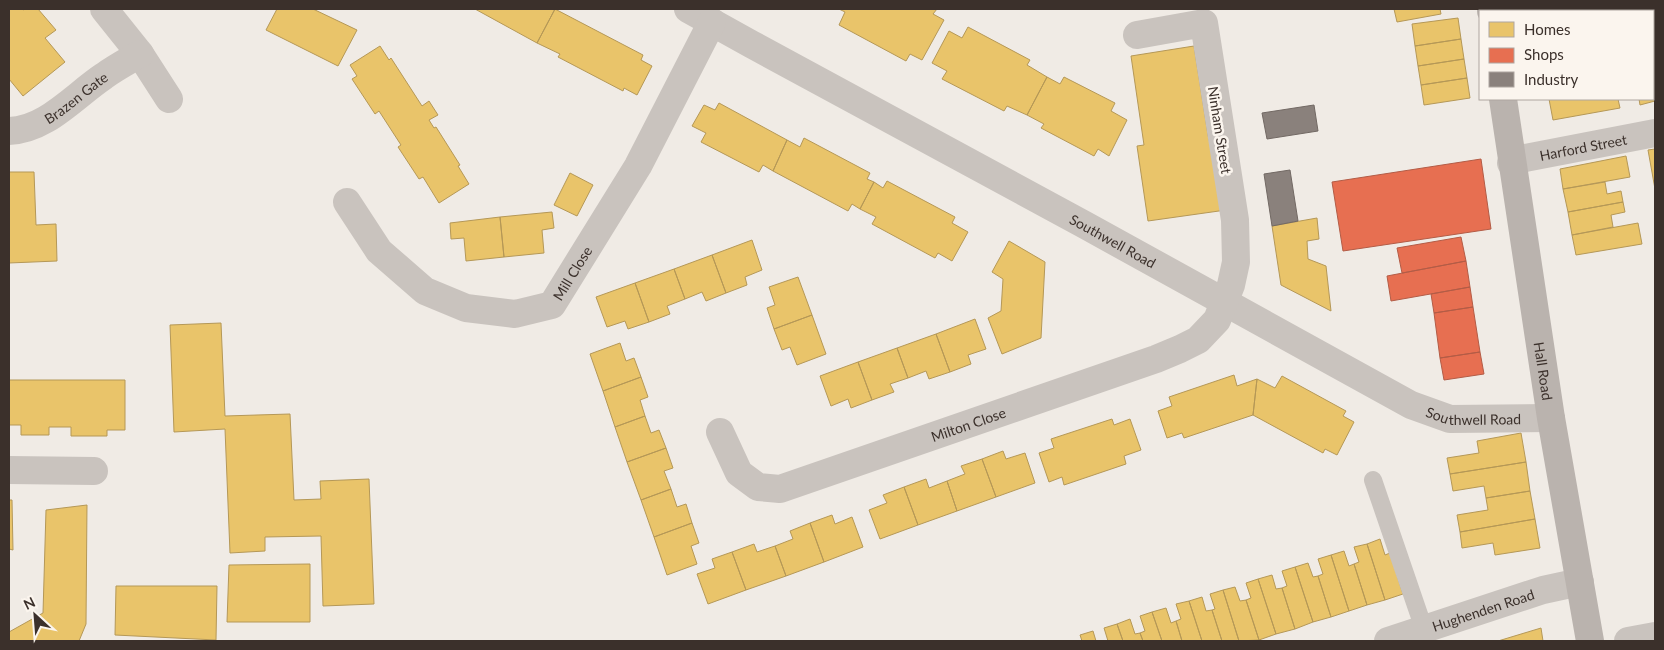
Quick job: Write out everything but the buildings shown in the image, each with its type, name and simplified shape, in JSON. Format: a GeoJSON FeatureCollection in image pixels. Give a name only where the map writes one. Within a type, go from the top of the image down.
{"type":"FeatureCollection","features":[{"type":"Feature","properties":{"kind":"street"},"geometry":{"type":"LineString","coordinates":[[104,9],[140,54],[169,99]]}},
{"type":"Feature","properties":{"kind":"street","name":"Southwell Road"},"geometry":{"type":"LineString","coordinates":[[688,9],[1411,405],[1450,419],[1552,418]]}},
{"type":"Feature","properties":{"kind":"street","name":"Mill Close"},"geometry":{"type":"LineString","coordinates":[[347,202],[379,251],[425,291],[466,308],[515,314],[552,305],[638,166],[712,22]]}},
{"type":"Feature","properties":{"kind":"street","name":"Ninham Street"},"geometry":{"type":"LineString","coordinates":[[1137,35],[1204,23],[1235,220],[1236,262],[1224,303]]}},
{"type":"Feature","properties":{"kind":"street","name":"Brazen Gate"},"geometry":{"type":"LineString","coordinates":[[9,131],[34,127],[104,76],[140,54]]}},
{"type":"Feature","properties":{"kind":"street","name":"Hall Road"},"geometry":{"type":"LineString","coordinates":[[1503,100],[1511,163],[1590,641]]}},
{"type":"Feature","properties":{"kind":"street","name":"Harford Street"},"geometry":{"type":"LineString","coordinates":[[1511,163],[1525,158],[1655,133]]}},
{"type":"Feature","properties":{"kind":"street","name":"Milton Close"},"geometry":{"type":"LineString","coordinates":[[720,432],[739,473],[758,487],[780,489],[1164,356],[1198,340],[1217,320],[1224,303]]}},
{"type":"Feature","properties":{"kind":"street"},"geometry":{"type":"LineString","coordinates":[[9,470],[94,471]]}},
{"type":"Feature","properties":{"kind":"street","name":"Hughenden Road"},"geometry":{"type":"LineString","coordinates":[[1388,641],[1544,590],[1580,582]]}},
{"type":"Feature","properties":{"kind":"street"},"geometry":{"type":"LineString","coordinates":[[1628,641],[1655,636]]}},
{"type":"Feature","properties":{"kind":"lane"},"geometry":{"type":"LineString","coordinates":[[1373,480],[1424,629]]}}]}
